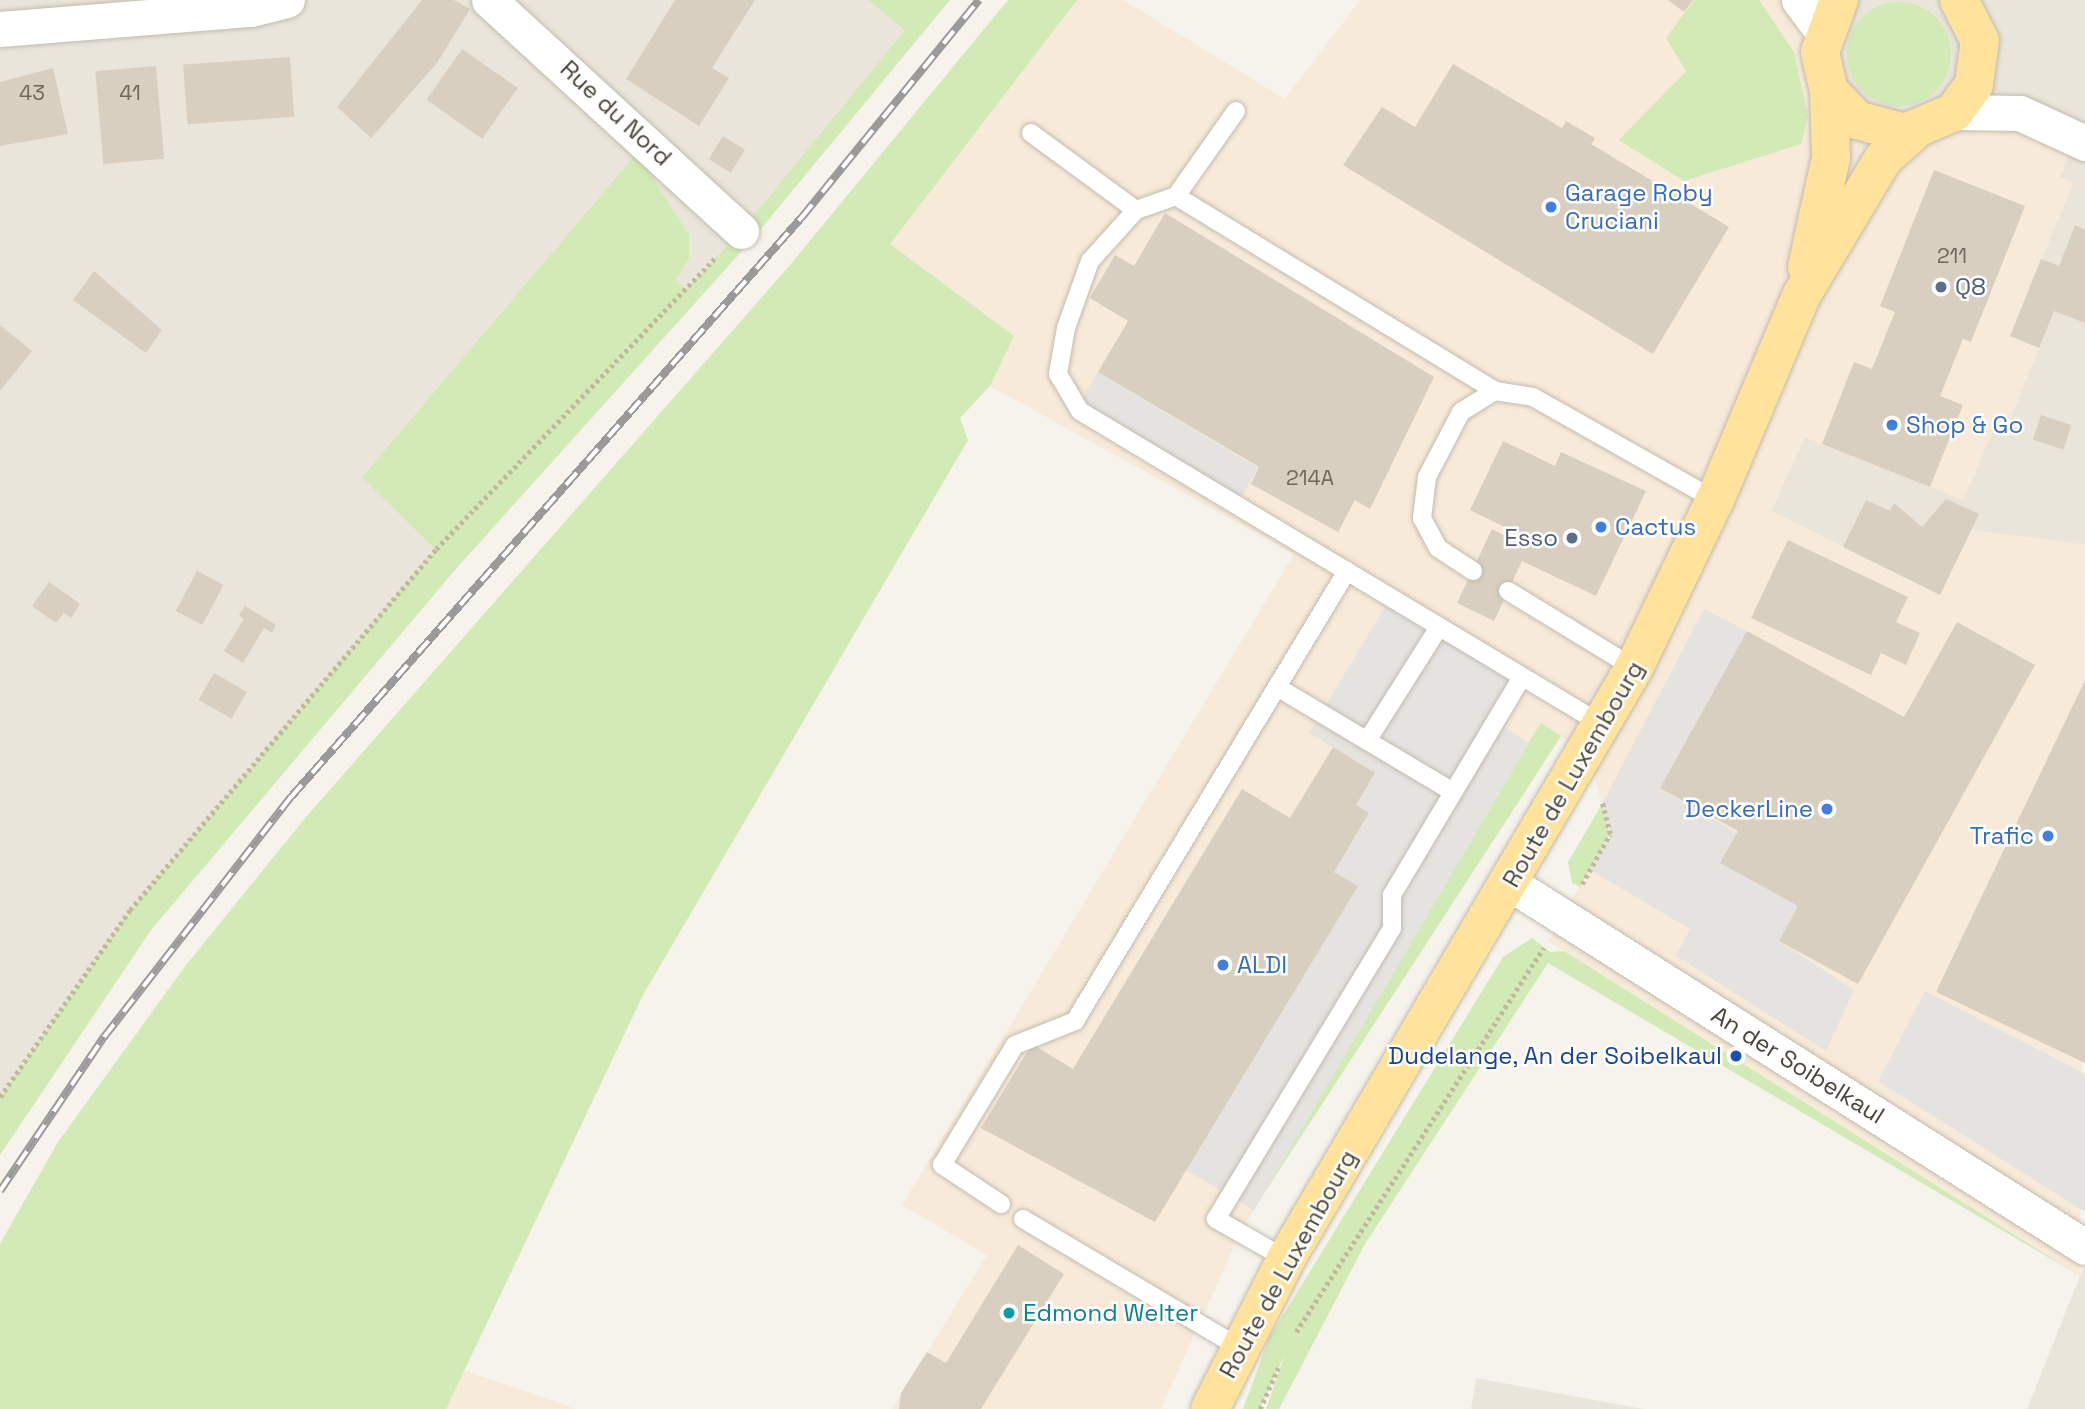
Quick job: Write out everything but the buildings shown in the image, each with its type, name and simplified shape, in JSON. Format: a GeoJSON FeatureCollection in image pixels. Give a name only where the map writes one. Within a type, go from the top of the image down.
{"type":"FeatureCollection","features":[{"type":"Feature","properties":{"kind":"main road"},"geometry":{"type":"LineString","coordinates":[[1954,112],[1979,67],[1980,41],[1959,0]]}},
{"type":"Feature","properties":{"kind":"main road"},"geometry":{"type":"LineString","coordinates":[[1801,296],[1831,158],[1829,91],[1822,72],[1831,16]]}},
{"type":"Feature","properties":{"kind":"main road","name":"Route de Luxembourg"},"geometry":{"type":"LineString","coordinates":[[1829,91],[1874,128],[1914,131]]}},
{"type":"Feature","properties":{"kind":"main road","name":"Route de Luxembourg"},"geometry":{"type":"LineString","coordinates":[[1210,1409],[1238,1347],[1286,1259],[1511,884],[1634,668],[1715,500],[1801,296],[1883,159],[1914,131],[1954,112]]}},
{"type":"Feature","properties":{"kind":"street"},"geometry":{"type":"LineString","coordinates":[[0,29],[251,9],[287,0]]}},
{"type":"Feature","properties":{"kind":"street","name":"Rue du Nord"},"geometry":{"type":"LineString","coordinates":[[489,0],[741,231]]}},
{"type":"Feature","properties":{"kind":"street"},"geometry":{"type":"LineString","coordinates":[[1799,0],[1831,16]]}},
{"type":"Feature","properties":{"kind":"street"},"geometry":{"type":"LineString","coordinates":[[1979,67],[2020,113],[2085,143]]}},
{"type":"Feature","properties":{"kind":"street"},"geometry":{"type":"LineString","coordinates":[[1954,112],[2020,113]]}},
{"type":"Feature","properties":{"kind":"street","name":"An der Soibelkaul"},"geometry":{"type":"LineString","coordinates":[[1511,884],[2085,1247]]}},
{"type":"Feature","properties":{"kind":"lane"},"geometry":{"type":"LineString","coordinates":[[1236,111],[1176,196],[1136,210],[1090,261],[1066,328],[1058,374],[1080,411],[1603,725]]}},
{"type":"Feature","properties":{"kind":"lane"},"geometry":{"type":"LineString","coordinates":[[1031,133],[1136,210]]}},
{"type":"Feature","properties":{"kind":"lane"},"geometry":{"type":"LineString","coordinates":[[1176,196],[1495,391],[1533,397],[1715,500]]}},
{"type":"Feature","properties":{"kind":"lane"},"geometry":{"type":"LineString","coordinates":[[1473,571],[1438,548],[1422,518],[1427,477],[1461,412],[1495,391]]}},
{"type":"Feature","properties":{"kind":"lane"},"geometry":{"type":"LineString","coordinates":[[1000,1204],[942,1165],[1015,1045],[1075,1021],[1346,571]]}},
{"type":"Feature","properties":{"kind":"lane"},"geometry":{"type":"LineString","coordinates":[[1508,591],[1634,668]]}},
{"type":"Feature","properties":{"kind":"lane"},"geometry":{"type":"LineString","coordinates":[[1367,741],[1440,627]]}},
{"type":"Feature","properties":{"kind":"lane"},"geometry":{"type":"LineString","coordinates":[[1286,1259],[1216,1219],[1392,928],[1392,895],[1522,677]]}},
{"type":"Feature","properties":{"kind":"lane"},"geometry":{"type":"LineString","coordinates":[[1277,687],[1453,792]]}},
{"type":"Feature","properties":{"kind":"lane"},"geometry":{"type":"LineString","coordinates":[[1023,1219],[1238,1347]]}},
{"type":"Feature","properties":{"kind":"path"},"geometry":{"type":"LineString","coordinates":[[0,1097],[130,910],[436,549],[741,231]]}},
{"type":"Feature","properties":{"kind":"path"},"geometry":{"type":"LineString","coordinates":[[1289,1343],[1563,917],[1610,834],[1602,804],[1609,792]]}},
{"type":"Feature","properties":{"kind":"path"},"geometry":{"type":"LineString","coordinates":[[1260,1409],[1284,1354]]}},
{"type":"Feature","properties":{"kind":"shaded area"},"geometry":{"type":"Polygon","coordinates":[[[0,0],[868,0],[906,30],[741,231],[684,289],[676,280],[689,259],[436,549],[130,910],[0,1097],[0,0]]]}},
{"type":"Feature","properties":{"kind":"shaded area"},"geometry":{"type":"Polygon","coordinates":[[[1077,0],[1123,0],[1285,99],[1360,0],[1799,0],[1857,120],[1954,112],[2075,138],[2060,177],[2073,183],[2010,335],[2039,348],[2006,430],[1995,426],[1963,500],[1805,437],[1771,511],[1940,595],[1972,530],[2085,545],[2080,1276],[1548,941],[1610,834],[1588,754],[1541,723],[1240,1233],[1161,1409],[892,1409],[987,1255],[902,1205],[1294,554],[990,386],[1014,336],[889,244],[1077,0]]]}},
{"type":"Feature","properties":{"kind":"shaded area"},"geometry":{"type":"Polygon","coordinates":[[[1799,0],[2085,0],[2085,545],[1972,530],[1940,595],[1771,511],[1805,437],[1963,500],[1995,425],[2005,430],[2010,336],[2073,183],[1857,120],[1799,0]]]}},
{"type":"Feature","properties":{"kind":"shaded area"},"geometry":{"type":"Polygon","coordinates":[[[1098,372],[1258,468],[1241,497],[1080,401],[1098,372]]]}},
{"type":"Feature","properties":{"kind":"shaded area"},"geometry":{"type":"Polygon","coordinates":[[[1386,605],[1518,684],[1496,722],[1529,743],[1254,1210],[1186,1170],[1357,886],[1334,872],[1369,814],[1356,805],[1375,773],[1309,733],[1386,605]]]}},
{"type":"Feature","properties":{"kind":"shaded area"},"geometry":{"type":"Polygon","coordinates":[[[1704,609],[1747,631],[1660,788],[1737,833],[1721,863],[1798,906],[1779,941],[1854,990],[1826,1051],[1676,956],[1690,929],[1590,870],[1609,836],[1602,804],[1704,609]]]}},
{"type":"Feature","properties":{"kind":"shaded area"},"geometry":{"type":"Polygon","coordinates":[[[1925,991],[2085,1074],[2085,1212],[1878,1081],[1925,991]]]}},
{"type":"Feature","properties":{"kind":"shaded area"},"geometry":{"type":"Polygon","coordinates":[[[2085,1267],[2085,1409],[2027,1409],[2080,1276],[2085,1267]]]}},
{"type":"Feature","properties":{"kind":"shaded area"},"geometry":{"type":"Polygon","coordinates":[[[463,1370],[576,1409],[446,1409],[463,1370]]]}},
{"type":"Feature","properties":{"kind":"shaded area"},"geometry":{"type":"Polygon","coordinates":[[[1476,1378],[1643,1409],[1471,1409],[1476,1378]]]}},
{"type":"Feature","properties":{"kind":"green space"},"geometry":{"type":"Polygon","coordinates":[[[868,0],[950,0],[750,242],[455,570],[151,930],[0,1155],[0,1097],[130,910],[435,549],[362,477],[637,153],[689,235],[689,259],[676,280],[685,289],[741,231],[905,30],[868,0]]]}},
{"type":"Feature","properties":{"kind":"green space"},"geometry":{"type":"Polygon","coordinates":[[[1008,0],[1077,0],[890,244],[1014,336],[990,386],[960,418],[968,440],[643,995],[446,1409],[0,1409],[0,1244],[58,1142],[186,965],[306,817],[790,265],[1008,0]]]}},
{"type":"Feature","properties":{"kind":"green space"},"geometry":{"type":"Polygon","coordinates":[[[1694,0],[1759,0],[1794,52],[1808,116],[1801,144],[1684,181],[1619,140],[1686,71],[1666,38],[1694,0]]]}},
{"type":"Feature","properties":{"kind":"green space"},"geometry":{"type":"Polygon","coordinates":[[[1899,2],[1919,6],[1936,17],[1947,34],[1951,54],[1947,74],[1936,91],[1919,102],[1899,106],[1879,102],[1862,91],[1851,74],[1847,54],[1851,34],[1862,17],[1879,6],[1899,2]]]}},
{"type":"Feature","properties":{"kind":"green space"},"geometry":{"type":"Polygon","coordinates":[[[1541,723],[1561,736],[1253,1210],[1233,1197],[1541,723]]]}},
{"type":"Feature","properties":{"kind":"green space"},"geometry":{"type":"Polygon","coordinates":[[[1602,804],[1610,834],[1580,887],[1572,883],[1568,862],[1602,804]]]}},
{"type":"Feature","properties":{"kind":"green space"},"geometry":{"type":"Polygon","coordinates":[[[1532,938],[1550,952],[1564,951],[2080,1276],[1548,963],[1365,1244],[1279,1409],[1266,1409],[1285,1354],[1260,1409],[1243,1409],[1269,1338],[1503,957],[1532,938]]]}},
{"type":"Feature","properties":{"kind":"railway"},"geometry":{"type":"LineString","coordinates":[[0,1191],[104,1037],[291,797],[802,217],[979,0]]}},
{"type":"Feature","properties":{"kind":"place","name":"Garage Roby Cruciani"},"geometry":{"type":"Point","coordinates":[1551,207]}},
{"type":"Feature","properties":{"kind":"place","name":"Q8"},"geometry":{"type":"Point","coordinates":[1941,287]}},
{"type":"Feature","properties":{"kind":"place","name":"Shop & Go"},"geometry":{"type":"Point","coordinates":[1892,425]}},
{"type":"Feature","properties":{"kind":"place","name":"Cactus"},"geometry":{"type":"Point","coordinates":[1601,527]}},
{"type":"Feature","properties":{"kind":"place","name":"Esso"},"geometry":{"type":"Point","coordinates":[1572,538]}},
{"type":"Feature","properties":{"kind":"place","name":"DeckerLine"},"geometry":{"type":"Point","coordinates":[1827,809]}},
{"type":"Feature","properties":{"kind":"place","name":"Trafic"},"geometry":{"type":"Point","coordinates":[2048,836]}},
{"type":"Feature","properties":{"kind":"place","name":"ALDI"},"geometry":{"type":"Point","coordinates":[1223,965]}},
{"type":"Feature","properties":{"kind":"place","name":"Dudelange, An der Soibelkaul"},"geometry":{"type":"Point","coordinates":[1736,1056]}},
{"type":"Feature","properties":{"kind":"place","name":"Edmond Welter"},"geometry":{"type":"Point","coordinates":[1009,1313]}}]}
